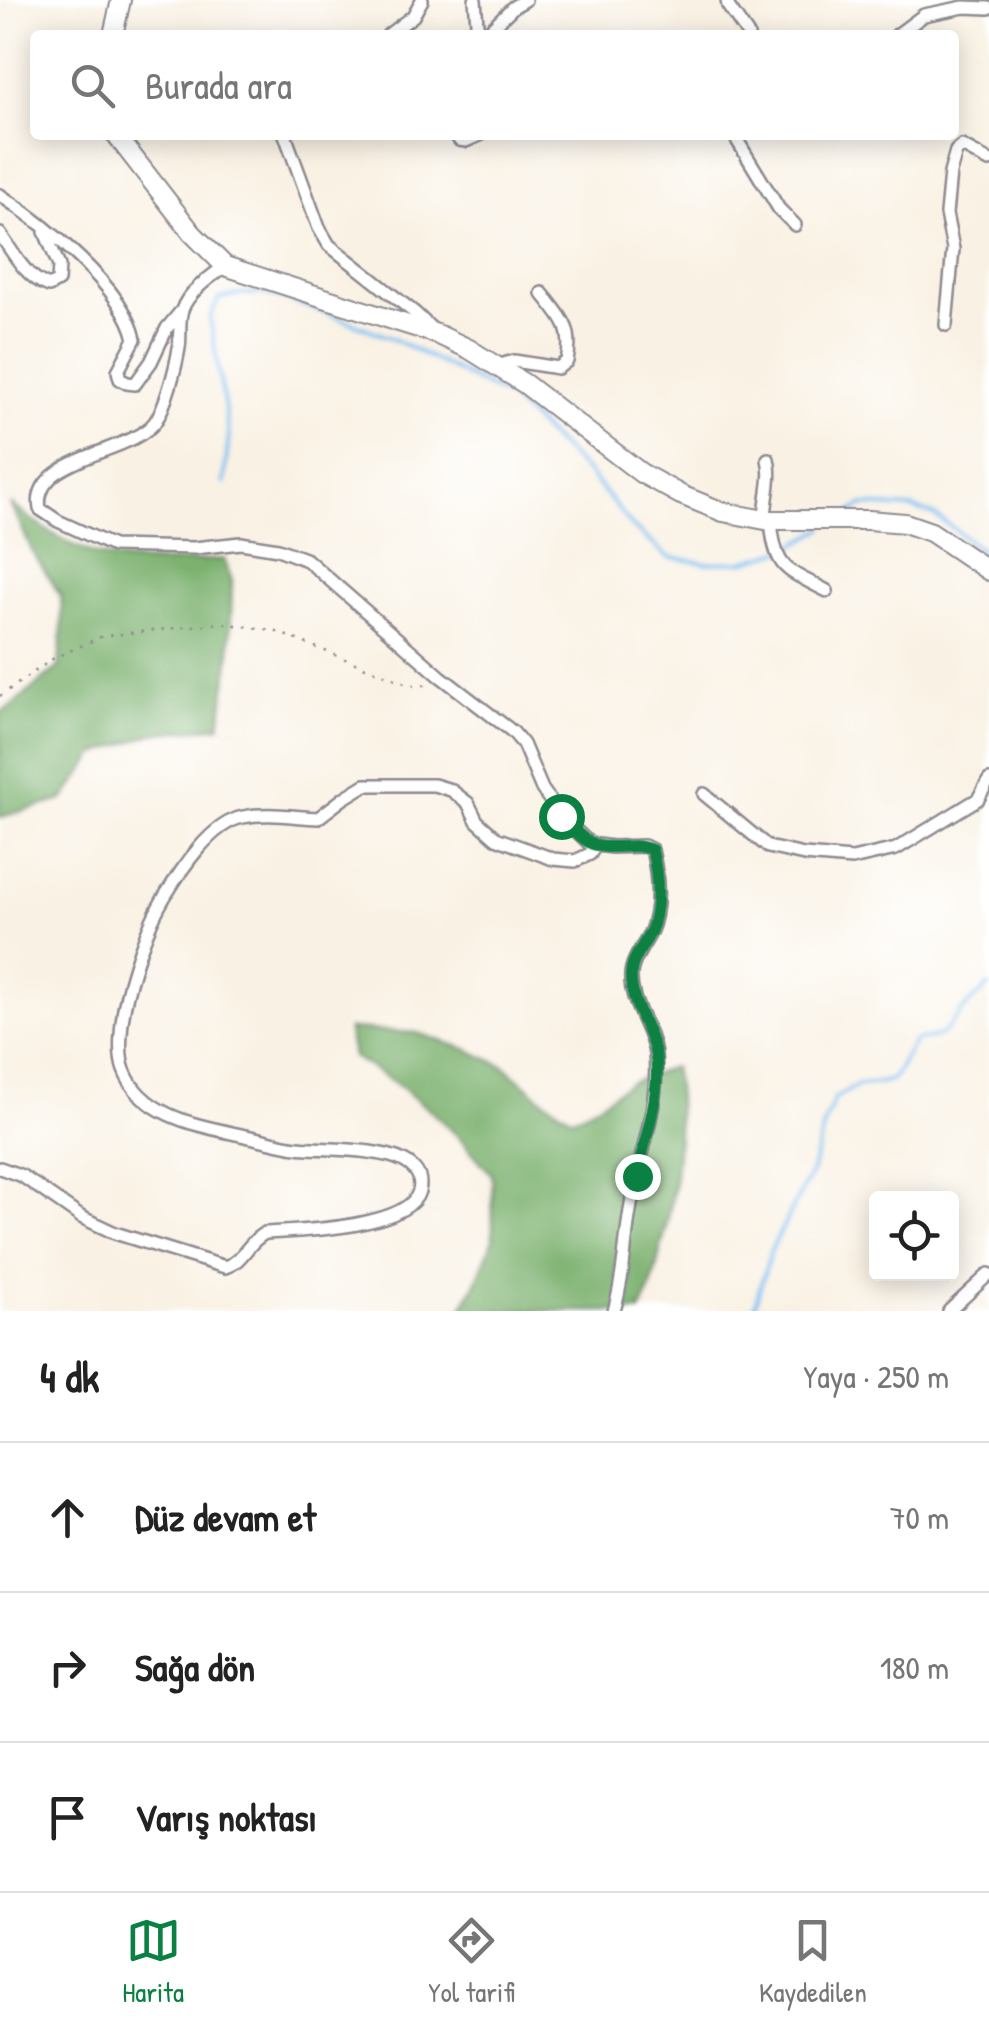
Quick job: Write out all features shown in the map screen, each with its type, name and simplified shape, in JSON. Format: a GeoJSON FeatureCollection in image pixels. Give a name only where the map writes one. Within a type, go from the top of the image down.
{"type":"FeatureCollection","features":[{"type":"Feature","properties":{"kind":"main road"},"geometry":{"type":"LineString","coordinates":[[114,30],[121,0]]}},
{"type":"Feature","properties":{"kind":"main road"},"geometry":{"type":"LineString","coordinates":[[120,140],[192,233],[225,266],[436,334],[469,349],[660,484],[723,512],[768,520],[905,524],[931,532],[989,571]]}},
{"type":"Feature","properties":{"kind":"street"},"geometry":{"type":"LineString","coordinates":[[395,30],[414,16],[422,0]]}},
{"type":"Feature","properties":{"kind":"street"},"geometry":{"type":"LineString","coordinates":[[475,0],[478,30]]}},
{"type":"Feature","properties":{"kind":"street"},"geometry":{"type":"LineString","coordinates":[[491,30],[525,0]]}},
{"type":"Feature","properties":{"kind":"street"},"geometry":{"type":"LineString","coordinates":[[727,0],[744,30]]}},
{"type":"Feature","properties":{"kind":"street"},"geometry":{"type":"LineString","coordinates":[[904,30],[924,15],[964,7],[989,8]]}},
{"type":"Feature","properties":{"kind":"street"},"geometry":{"type":"LineString","coordinates":[[732,30],[736,18]]}},
{"type":"Feature","properties":{"kind":"street"},"geometry":{"type":"LineString","coordinates":[[287,140],[329,245],[436,334]]}},
{"type":"Feature","properties":{"kind":"street"},"geometry":{"type":"LineString","coordinates":[[737,140],[779,209],[795,225]]}},
{"type":"Feature","properties":{"kind":"street"},"geometry":{"type":"LineString","coordinates":[[946,325],[953,249],[946,214],[956,150],[962,146],[989,161]]}},
{"type":"Feature","properties":{"kind":"street"},"geometry":{"type":"LineString","coordinates":[[0,195],[94,272],[132,326],[136,340],[118,371],[120,379],[127,383],[134,384],[151,362],[166,328],[208,278],[225,266]]}},
{"type":"Feature","properties":{"kind":"street"},"geometry":{"type":"LineString","coordinates":[[0,234],[26,270],[49,286],[58,281],[59,266],[44,228]]}},
{"type":"Feature","properties":{"kind":"street"},"geometry":{"type":"LineString","coordinates":[[497,366],[514,361],[558,368],[568,361],[571,344],[567,324],[542,293]]}},
{"type":"Feature","properties":{"kind":"street"},"geometry":{"type":"LineString","coordinates":[[182,310],[179,350],[154,423],[129,441],[68,464],[42,488],[38,498],[40,509],[112,546],[194,548],[241,544],[278,549],[307,560],[440,676],[513,732],[561,816],[590,844],[612,848],[644,846],[652,850],[657,889],[652,928],[632,967],[630,980],[654,1050],[656,1094],[630,1207],[622,1282],[614,1311]]}},
{"type":"Feature","properties":{"kind":"street"},"geometry":{"type":"LineString","coordinates":[[768,459],[771,470],[765,500],[773,546],[782,566],[827,591]]}},
{"type":"Feature","properties":{"kind":"street"},"geometry":{"type":"LineString","coordinates":[[704,794],[768,847],[852,859],[896,849],[978,799],[989,780]]}},
{"type":"Feature","properties":{"kind":"street"},"geometry":{"type":"LineString","coordinates":[[0,1168],[22,1176],[81,1217],[115,1233],[224,1268],[236,1264],[252,1240],[265,1233],[352,1226],[408,1208],[418,1193],[420,1180],[409,1164],[389,1155],[355,1149],[297,1147],[184,1122],[138,1092],[122,1068],[121,1028],[129,980],[164,898],[203,840],[238,817],[274,814],[318,818],[365,785],[434,785],[450,790],[468,803],[477,821],[496,838],[554,858],[575,861],[590,854],[595,845]]}},
{"type":"Feature","properties":{"kind":"street"},"geometry":{"type":"LineString","coordinates":[[949,1311],[989,1274]]}},
{"type":"Feature","properties":{"kind":"path"},"geometry":{"type":"LineString","coordinates":[[0,696],[54,658],[103,636],[221,623],[272,630],[411,685],[426,685],[440,676]]}},
{"type":"Feature","properties":{"kind":"green space"},"geometry":{"type":"Polygon","coordinates":[[[11,504],[53,534],[99,555],[145,562],[224,559],[232,581],[230,654],[220,726],[153,734],[96,754],[63,800],[0,817],[0,713],[59,667],[62,627],[61,596],[33,553],[11,504]]]}},
{"type":"Feature","properties":{"kind":"green space"},"geometry":{"type":"Polygon","coordinates":[[[348,1029],[417,1033],[466,1049],[504,1066],[572,1118],[629,1083],[673,1067],[678,1114],[674,1183],[654,1275],[640,1311],[460,1311],[493,1240],[492,1175],[431,1111],[353,1057],[348,1029]]]}},
{"type":"Feature","properties":{"kind":"waterway"},"geometry":{"type":"LineString","coordinates":[[224,484],[229,434],[210,319],[218,299],[267,293],[391,338],[509,397],[590,475],[632,526],[668,557],[706,563],[742,562],[785,550],[823,529]]}},
{"type":"Feature","properties":{"kind":"waterway"},"geometry":{"type":"LineString","coordinates":[[849,514],[863,505],[912,508],[932,514],[989,556]]}},
{"type":"Feature","properties":{"kind":"waterway"},"geometry":{"type":"LineString","coordinates":[[753,1311],[771,1250],[812,1171],[835,1098],[859,1085],[893,1079],[915,1040],[944,1032],[989,986]]}},
{"type":"Feature","properties":{"kind":"route"},"geometry":{"type":"LineString","coordinates":[[561,816],[590,844],[612,848],[644,846],[652,850],[656,867],[652,928],[632,967],[630,980],[654,1050],[656,1094],[637,1176]]}}]}
